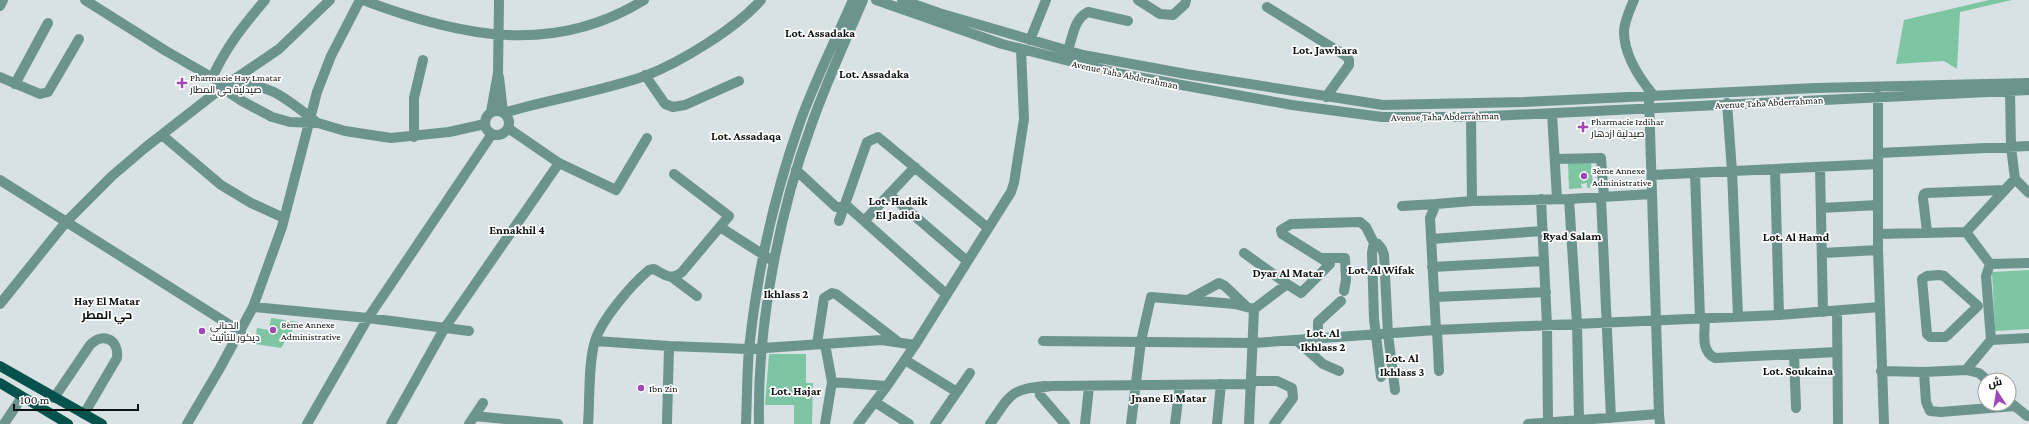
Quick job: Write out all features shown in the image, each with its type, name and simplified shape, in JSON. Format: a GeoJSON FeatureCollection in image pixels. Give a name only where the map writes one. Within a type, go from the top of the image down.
{"type":"FeatureCollection","features":[{"type":"Feature","properties":{"kind":"main road"},"geometry":{"type":"LineString","coordinates":[[0,366],[102,424]]}},
{"type":"Feature","properties":{"kind":"main road"},"geometry":{"type":"LineString","coordinates":[[0,383],[68,424]]}},
{"type":"Feature","properties":{"kind":"street"},"geometry":{"type":"LineString","coordinates":[[0,6],[3,0]]}},
{"type":"Feature","properties":{"kind":"street"},"geometry":{"type":"LineString","coordinates":[[85,0],[221,82],[242,101],[272,117],[290,122],[313,121],[370,136],[391,138],[414,137],[449,132],[485,124]]}},
{"type":"Feature","properties":{"kind":"street"},"geometry":{"type":"LineString","coordinates":[[221,82],[223,53],[238,31],[265,0]]}},
{"type":"Feature","properties":{"kind":"street"},"geometry":{"type":"LineString","coordinates":[[0,304],[66,222],[112,176],[162,135],[221,82],[279,49],[330,0]]}},
{"type":"Feature","properties":{"kind":"street"},"geometry":{"type":"LineString","coordinates":[[187,424],[253,307],[284,218],[313,121],[317,92],[331,56],[361,0],[426,22],[460,30],[500,35],[533,36],[588,25],[619,14],[644,0]]}},
{"type":"Feature","properties":{"kind":"street"},"geometry":{"type":"LineString","coordinates":[[498,74],[501,84],[504,112],[509,119],[508,128],[499,135],[492,134],[485,124],[485,120],[491,112],[498,74],[500,35],[499,0]]}},
{"type":"Feature","properties":{"kind":"street"},"geometry":{"type":"LineString","coordinates":[[491,112],[504,112],[645,75],[681,58],[718,36],[751,11],[761,0]]}},
{"type":"Feature","properties":{"kind":"street"},"geometry":{"type":"LineString","coordinates":[[746,424],[749,349],[764,257],[775,205],[799,124],[826,58],[853,0]]}},
{"type":"Feature","properties":{"kind":"street"},"geometry":{"type":"LineString","coordinates":[[759,424],[763,349],[775,262],[796,170],[825,89],[863,0]]}},
{"type":"Feature","properties":{"kind":"street","name":"Avenue Taha Abderrahman"},"geometry":{"type":"LineString","coordinates":[[876,0],[1002,44],[1066,62],[1156,81],[1331,111],[1382,117],[1471,117],[1649,107],[2029,90]]}},
{"type":"Feature","properties":{"kind":"street","name":"Avenue Taha Abderrahman"},"geometry":{"type":"LineString","coordinates":[[902,0],[939,13],[1068,50],[1186,74],[1383,105],[1524,102],[1816,88],[2029,83]]}},
{"type":"Feature","properties":{"kind":"street"},"geometry":{"type":"LineString","coordinates":[[1030,40],[1046,0]]}},
{"type":"Feature","properties":{"kind":"street"},"geometry":{"type":"LineString","coordinates":[[1138,0],[1160,14],[1173,14],[1185,4],[1186,0]]}},
{"type":"Feature","properties":{"kind":"street"},"geometry":{"type":"LineString","coordinates":[[1528,424],[1611,418],[1659,419],[1649,107],[1651,96],[1638,73],[1625,44],[1624,32],[1629,11],[1634,0]]}},
{"type":"Feature","properties":{"kind":"street"},"geometry":{"type":"LineString","coordinates":[[1267,7],[1346,56],[1349,60],[1349,65],[1326,96]]}},
{"type":"Feature","properties":{"kind":"street"},"geometry":{"type":"LineString","coordinates":[[1068,50],[1078,21],[1082,15],[1088,12],[1128,21]]}},
{"type":"Feature","properties":{"kind":"street"},"geometry":{"type":"LineString","coordinates":[[15,84],[48,23]]}},
{"type":"Feature","properties":{"kind":"street"},"geometry":{"type":"LineString","coordinates":[[1002,44],[1006,33]]}},
{"type":"Feature","properties":{"kind":"street"},"geometry":{"type":"LineString","coordinates":[[0,77],[40,94],[48,92],[78,39]]}},
{"type":"Feature","properties":{"kind":"street"},"geometry":{"type":"LineString","coordinates":[[858,424],[887,386],[915,345],[967,260],[1007,200],[1014,183],[1024,119],[1021,50]]}},
{"type":"Feature","properties":{"kind":"street"},"geometry":{"type":"LineString","coordinates":[[414,137],[414,98],[423,60]]}},
{"type":"Feature","properties":{"kind":"street"},"geometry":{"type":"LineString","coordinates":[[645,75],[666,104],[673,107],[685,105],[739,81]]}},
{"type":"Feature","properties":{"kind":"street"},"geometry":{"type":"LineString","coordinates":[[221,82],[247,84],[273,91],[295,104],[313,121]]}},
{"type":"Feature","properties":{"kind":"street"},"geometry":{"type":"LineString","coordinates":[[2010,91],[2011,147],[2015,179],[2028,190]]}},
{"type":"Feature","properties":{"kind":"street"},"geometry":{"type":"LineString","coordinates":[[1878,96],[1878,250],[1884,424]]}},
{"type":"Feature","properties":{"kind":"street"},"geometry":{"type":"LineString","coordinates":[[1727,104],[1732,171],[1738,316]]}},
{"type":"Feature","properties":{"kind":"street"},"geometry":{"type":"LineString","coordinates":[[1552,113],[1557,199]]}},
{"type":"Feature","properties":{"kind":"street"},"geometry":{"type":"LineString","coordinates":[[1471,117],[1472,201]]}},
{"type":"Feature","properties":{"kind":"street"},"geometry":{"type":"LineString","coordinates":[[508,128],[559,163],[616,190],[647,138]]}},
{"type":"Feature","properties":{"kind":"street"},"geometry":{"type":"LineString","coordinates":[[307,424],[368,318],[492,134]]}},
{"type":"Feature","properties":{"kind":"street"},"geometry":{"type":"LineString","coordinates":[[162,135],[221,185],[251,203],[284,218]]}},
{"type":"Feature","properties":{"kind":"street"},"geometry":{"type":"LineString","coordinates":[[839,221],[870,140],[878,137],[988,228]]}},
{"type":"Feature","properties":{"kind":"street"},"geometry":{"type":"LineString","coordinates":[[1879,153],[2029,146]]}},
{"type":"Feature","properties":{"kind":"street"},"geometry":{"type":"LineString","coordinates":[[1555,160],[1601,158],[1611,418]]}},
{"type":"Feature","properties":{"kind":"street"},"geometry":{"type":"LineString","coordinates":[[391,424],[444,329],[559,163]]}},
{"type":"Feature","properties":{"kind":"street"},"geometry":{"type":"LineString","coordinates":[[1652,175],[1878,164]]}},
{"type":"Feature","properties":{"kind":"street"},"geometry":{"type":"LineString","coordinates":[[864,221],[915,167]]}},
{"type":"Feature","properties":{"kind":"street"},"geometry":{"type":"LineString","coordinates":[[1820,168],[1823,253],[1822,312]]}},
{"type":"Feature","properties":{"kind":"street"},"geometry":{"type":"LineString","coordinates":[[1774,169],[1779,315]]}},
{"type":"Feature","properties":{"kind":"street"},"geometry":{"type":"LineString","coordinates":[[796,170],[836,207],[845,206],[864,221],[946,294]]}},
{"type":"Feature","properties":{"kind":"street"},"geometry":{"type":"LineString","coordinates":[[1695,173],[1705,348],[1708,355],[1715,358],[1837,352]]}},
{"type":"Feature","properties":{"kind":"street"},"geometry":{"type":"LineString","coordinates":[[673,278],[686,268],[728,216],[674,174]]}},
{"type":"Feature","properties":{"kind":"street"},"geometry":{"type":"LineString","coordinates":[[1879,234],[1966,232],[2015,179]]}},
{"type":"Feature","properties":{"kind":"street"},"geometry":{"type":"LineString","coordinates":[[0,180],[240,332]]}},
{"type":"Feature","properties":{"kind":"street"},"geometry":{"type":"LineString","coordinates":[[1927,232],[1923,198],[1924,194],[2004,190]]}},
{"type":"Feature","properties":{"kind":"street"},"geometry":{"type":"LineString","coordinates":[[889,194],[967,260]]}},
{"type":"Feature","properties":{"kind":"street"},"geometry":{"type":"LineString","coordinates":[[1402,206],[1472,201],[1602,198],[1652,194]]}},
{"type":"Feature","properties":{"kind":"street"},"geometry":{"type":"LineString","coordinates":[[1541,199],[1546,292],[1548,422]]}},
{"type":"Feature","properties":{"kind":"street"},"geometry":{"type":"LineString","coordinates":[[1569,199],[1577,324],[1579,420]]}},
{"type":"Feature","properties":{"kind":"street"},"geometry":{"type":"LineString","coordinates":[[1436,204],[1430,218],[1439,371]]}},
{"type":"Feature","properties":{"kind":"street"},"geometry":{"type":"LineString","coordinates":[[1821,208],[1878,205]]}},
{"type":"Feature","properties":{"kind":"street"},"geometry":{"type":"LineString","coordinates":[[1244,253],[1301,293],[1330,264],[1284,235],[1281,230],[1291,224],[1360,222],[1366,227],[1375,245],[1380,246],[1384,255],[1388,334],[1395,390]]}},
{"type":"Feature","properties":{"kind":"street"},"geometry":{"type":"LineString","coordinates":[[720,227],[764,257],[775,262]]}},
{"type":"Feature","properties":{"kind":"street"},"geometry":{"type":"LineString","coordinates":[[1431,238],[1543,231]]}},
{"type":"Feature","properties":{"kind":"street"},"geometry":{"type":"LineString","coordinates":[[1966,232],[1990,264]]}},
{"type":"Feature","properties":{"kind":"street"},"geometry":{"type":"LineString","coordinates":[[1375,245],[1372,253],[1376,335],[1381,377]]}},
{"type":"Feature","properties":{"kind":"street"},"geometry":{"type":"LineString","coordinates":[[1823,253],[1878,250]]}},
{"type":"Feature","properties":{"kind":"street"},"geometry":{"type":"LineString","coordinates":[[1322,258],[1345,258],[1346,280],[1344,291]]}},
{"type":"Feature","properties":{"kind":"street"},"geometry":{"type":"LineString","coordinates":[[1432,267],[1544,261]]}},
{"type":"Feature","properties":{"kind":"street"},"geometry":{"type":"LineString","coordinates":[[1990,264],[2029,263]]}},
{"type":"Feature","properties":{"kind":"street"},"geometry":{"type":"LineString","coordinates":[[1990,264],[1986,276],[1982,305],[1991,340]]}},
{"type":"Feature","properties":{"kind":"street"},"geometry":{"type":"LineString","coordinates":[[588,424],[592,354],[595,341],[611,314],[649,270],[654,269],[673,278],[697,296]]}},
{"type":"Feature","properties":{"kind":"street"},"geometry":{"type":"LineString","coordinates":[[1927,276],[1944,276],[1982,305],[1948,335],[1944,337],[1930,337],[1927,334],[1922,280],[1927,276]]}},
{"type":"Feature","properties":{"kind":"street"},"geometry":{"type":"LineString","coordinates":[[1188,300],[1219,283],[1225,286],[1250,307],[1254,343],[1249,424]]}},
{"type":"Feature","properties":{"kind":"street"},"geometry":{"type":"LineString","coordinates":[[1131,424],[1141,341],[1151,298],[1188,300],[1250,307],[1287,284]]}},
{"type":"Feature","properties":{"kind":"street"},"geometry":{"type":"LineString","coordinates":[[1435,297],[1546,292]]}},
{"type":"Feature","properties":{"kind":"street"},"geometry":{"type":"LineString","coordinates":[[825,424],[832,382],[821,344],[824,298],[832,293],[836,294],[897,341]]}},
{"type":"Feature","properties":{"kind":"street"},"geometry":{"type":"LineString","coordinates":[[1318,339],[1318,322],[1341,301]]}},
{"type":"Feature","properties":{"kind":"street"},"geometry":{"type":"LineString","coordinates":[[253,307],[368,318],[444,329],[469,331]]}},
{"type":"Feature","properties":{"kind":"street"},"geometry":{"type":"LineString","coordinates":[[1043,342],[1141,341],[1254,343],[1436,330],[1779,315],[1880,307]]}},
{"type":"Feature","properties":{"kind":"street"},"geometry":{"type":"LineString","coordinates":[[1837,311],[1838,424]]}},
{"type":"Feature","properties":{"kind":"street"},"geometry":{"type":"LineString","coordinates":[[54,398],[95,339],[101,338],[108,340],[115,344],[118,349],[117,358],[84,414]]}},
{"type":"Feature","properties":{"kind":"street"},"geometry":{"type":"LineString","coordinates":[[1966,370],[1991,340],[2029,338]]}},
{"type":"Feature","properties":{"kind":"street"},"geometry":{"type":"LineString","coordinates":[[595,341],[749,349],[882,340],[897,341],[915,345]]}},
{"type":"Feature","properties":{"kind":"street"},"geometry":{"type":"LineString","coordinates":[[1296,340],[1323,364],[1339,371]]}},
{"type":"Feature","properties":{"kind":"street"},"geometry":{"type":"LineString","coordinates":[[668,424],[669,346]]}},
{"type":"Feature","properties":{"kind":"street"},"geometry":{"type":"LineString","coordinates":[[1794,354],[1796,408]]}},
{"type":"Feature","properties":{"kind":"street"},"geometry":{"type":"LineString","coordinates":[[905,360],[957,392]]}},
{"type":"Feature","properties":{"kind":"street"},"geometry":{"type":"LineString","coordinates":[[1881,371],[1924,372],[1966,370],[1977,373]]}},
{"type":"Feature","properties":{"kind":"street"},"geometry":{"type":"LineString","coordinates":[[1924,372],[1926,398],[1930,411],[1941,412],[1977,407]]}},
{"type":"Feature","properties":{"kind":"street"},"geometry":{"type":"LineString","coordinates":[[935,424],[970,373]]}},
{"type":"Feature","properties":{"kind":"street"},"geometry":{"type":"LineString","coordinates":[[990,424],[1016,391],[1025,388],[1045,386],[1089,387],[1221,384],[1277,381],[1292,388],[1293,398],[1274,424]]}},
{"type":"Feature","properties":{"kind":"street"},"geometry":{"type":"LineString","coordinates":[[832,382],[887,386]]}},
{"type":"Feature","properties":{"kind":"street"},"geometry":{"type":"LineString","coordinates":[[1217,424],[1221,384]]}},
{"type":"Feature","properties":{"kind":"street"},"geometry":{"type":"LineString","coordinates":[[1175,424],[1180,385]]}},
{"type":"Feature","properties":{"kind":"street"},"geometry":{"type":"LineString","coordinates":[[1045,386],[1039,390],[1040,395],[1065,424]]}},
{"type":"Feature","properties":{"kind":"street"},"geometry":{"type":"LineString","coordinates":[[1085,424],[1089,387]]}},
{"type":"Feature","properties":{"kind":"street"},"geometry":{"type":"LineString","coordinates":[[4,424],[22,396]]}},
{"type":"Feature","properties":{"kind":"street"},"geometry":{"type":"LineString","coordinates":[[875,402],[909,424]]}},
{"type":"Feature","properties":{"kind":"street"},"geometry":{"type":"LineString","coordinates":[[472,420],[483,403]]}},
{"type":"Feature","properties":{"kind":"street"},"geometry":{"type":"LineString","coordinates":[[2017,408],[2027,418]]}},
{"type":"Feature","properties":{"kind":"street"},"geometry":{"type":"LineString","coordinates":[[472,420],[558,424]]}},
{"type":"Feature","properties":{"kind":"green space"},"geometry":{"type":"Polygon","coordinates":[[[1989,0],[2012,0],[1960,12],[1957,69],[1944,61],[1896,64],[1904,20],[1989,0]]]}},
{"type":"Feature","properties":{"kind":"green space"},"geometry":{"type":"Polygon","coordinates":[[[1591,162],[1593,187],[1587,188],[1587,183],[1581,184],[1582,188],[1569,189],[1568,163],[1591,162]]]}},
{"type":"Feature","properties":{"kind":"green space"},"geometry":{"type":"Polygon","coordinates":[[[2029,270],[2029,329],[1995,331],[1992,272],[2029,270]]]}},
{"type":"Feature","properties":{"kind":"green space"},"geometry":{"type":"Polygon","coordinates":[[[271,318],[298,322],[281,348],[255,344],[257,328],[269,330],[271,318]]]}},
{"type":"Feature","properties":{"kind":"green space"},"geometry":{"type":"Polygon","coordinates":[[[769,354],[806,354],[806,383],[813,383],[812,424],[794,424],[794,405],[765,405],[769,354]]]}},
{"type":"Feature","properties":{"kind":"place","name":"Pharmacie Hay Lmatar صيدلية حي المطار"},"geometry":{"type":"Point","coordinates":[182,83]}},
{"type":"Feature","properties":{"kind":"place","name":"Pharmacie Izdihar صيدلية ازدهار"},"geometry":{"type":"Point","coordinates":[1583,127]}},
{"type":"Feature","properties":{"kind":"place","name":"3ème Annexe Administrative"},"geometry":{"type":"Point","coordinates":[1584,176]}},
{"type":"Feature","properties":{"kind":"place","name":"8ème Annexe Administrative"},"geometry":{"type":"Point","coordinates":[273,330]}},
{"type":"Feature","properties":{"kind":"place","name":"الحياني ديكور للتأثيث"},"geometry":{"type":"Point","coordinates":[202,331]}},
{"type":"Feature","properties":{"kind":"place","name":"Ibn Zin"},"geometry":{"type":"Point","coordinates":[641,388]}},
{"type":"Feature","properties":{"kind":"district","name":"Lot. Assadaka"},"geometry":{"type":"Point","coordinates":[820,33]}},
{"type":"Feature","properties":{"kind":"district","name":"Lot. Jawhara"},"geometry":{"type":"Point","coordinates":[1325,50]}},
{"type":"Feature","properties":{"kind":"district","name":"Lot. Assadaka"},"geometry":{"type":"Point","coordinates":[874,74]}},
{"type":"Feature","properties":{"kind":"district","name":"Lot. Assadaqa"},"geometry":{"type":"Point","coordinates":[746,136]}},
{"type":"Feature","properties":{"kind":"district","name":"Lot. Hadaik El Jadida"},"geometry":{"type":"Point","coordinates":[898,208]}},
{"type":"Feature","properties":{"kind":"district","name":"Ennakhil 4"},"geometry":{"type":"Point","coordinates":[517,230]}},
{"type":"Feature","properties":{"kind":"district","name":"Ryad Salam"},"geometry":{"type":"Point","coordinates":[1572,236]}},
{"type":"Feature","properties":{"kind":"district","name":"Lot. Al Hamd"},"geometry":{"type":"Point","coordinates":[1796,237]}},
{"type":"Feature","properties":{"kind":"district","name":"Lot. Al Wifak"},"geometry":{"type":"Point","coordinates":[1381,270]}},
{"type":"Feature","properties":{"kind":"district","name":"Dyar Al Matar"},"geometry":{"type":"Point","coordinates":[1288,273]}},
{"type":"Feature","properties":{"kind":"district","name":"Ikhlass 2"},"geometry":{"type":"Point","coordinates":[786,294]}},
{"type":"Feature","properties":{"kind":"district","name":"Hay El Matar حي المطر"},"geometry":{"type":"Point","coordinates":[107,308]}},
{"type":"Feature","properties":{"kind":"district","name":"Lot. Al Ikhlass 2"},"geometry":{"type":"Point","coordinates":[1323,340]}},
{"type":"Feature","properties":{"kind":"district","name":"Lot. Al Ikhlass 3"},"geometry":{"type":"Point","coordinates":[1402,365]}},
{"type":"Feature","properties":{"kind":"district","name":"Lot. Soukaina"},"geometry":{"type":"Point","coordinates":[1798,371]}},
{"type":"Feature","properties":{"kind":"district","name":"Lot. Hajar"},"geometry":{"type":"Point","coordinates":[796,391]}},
{"type":"Feature","properties":{"kind":"district","name":"Jnane El Matar"},"geometry":{"type":"Point","coordinates":[1169,398]}}]}
